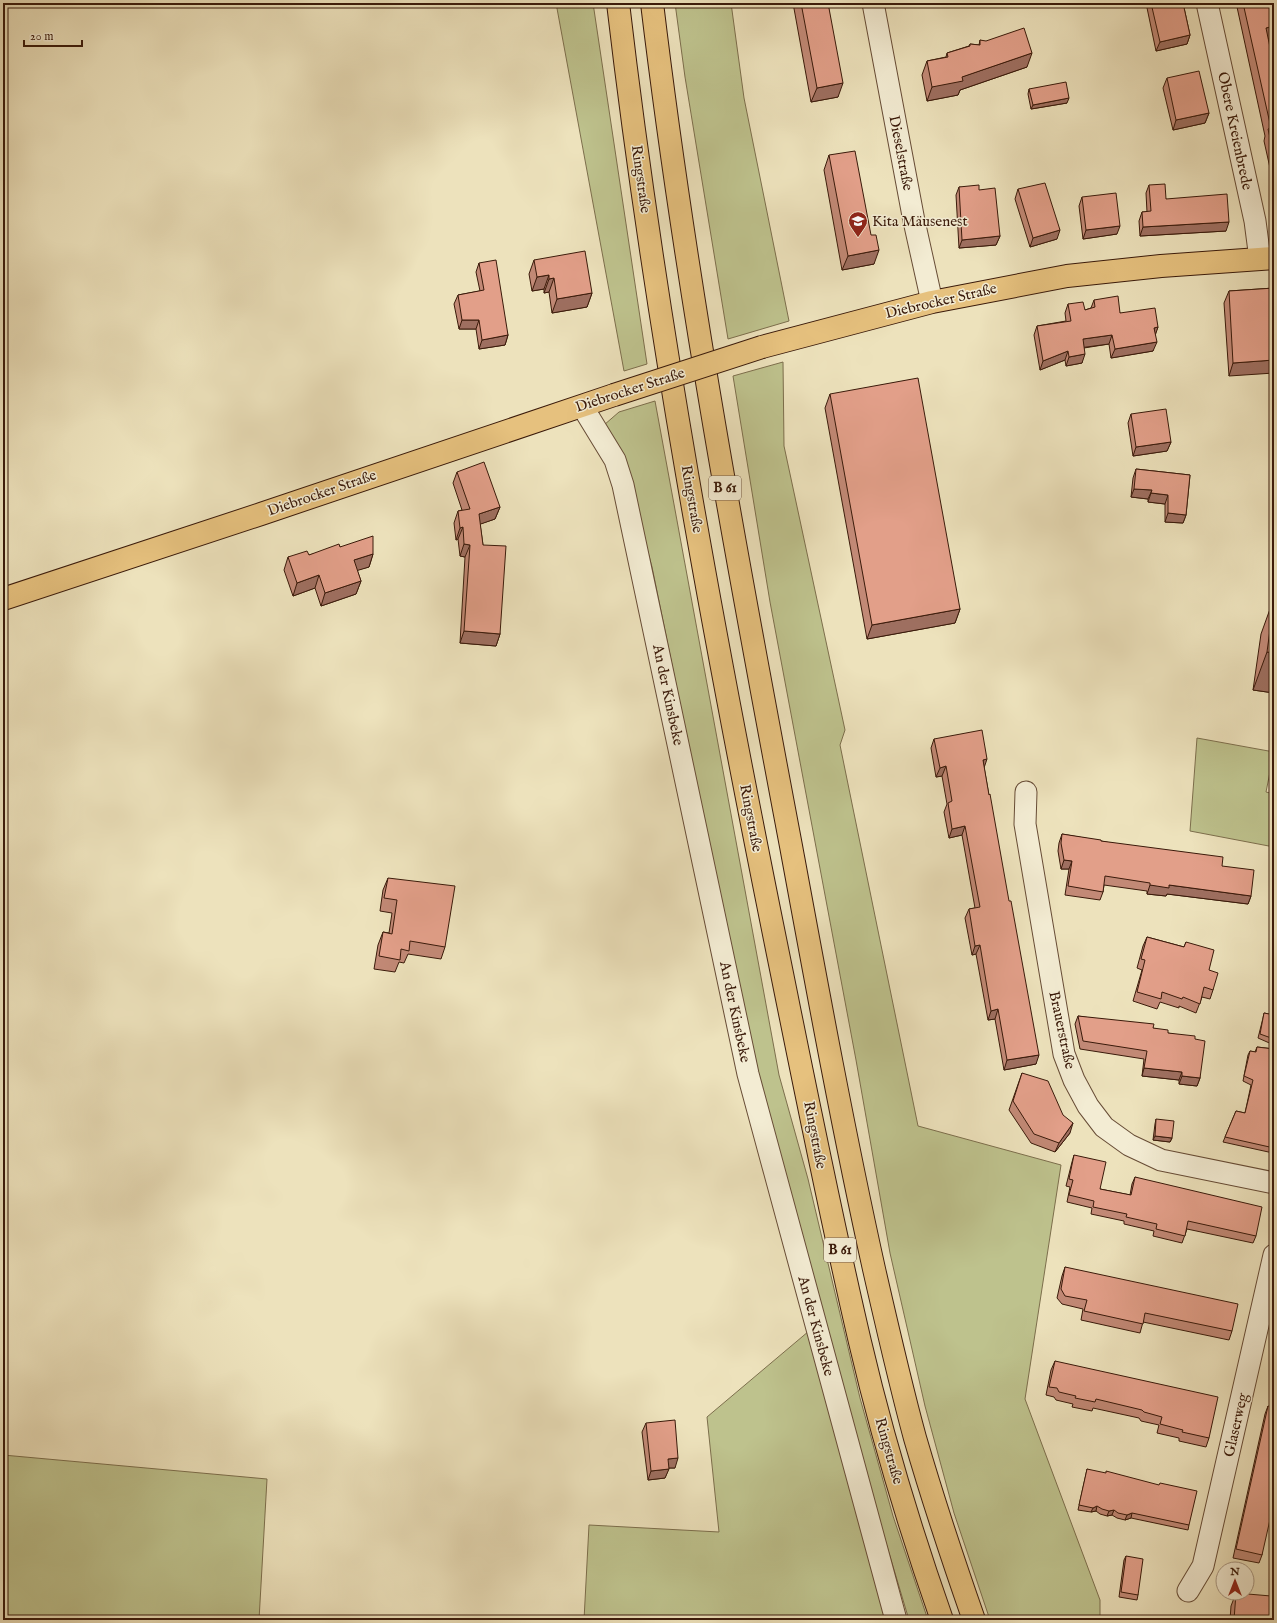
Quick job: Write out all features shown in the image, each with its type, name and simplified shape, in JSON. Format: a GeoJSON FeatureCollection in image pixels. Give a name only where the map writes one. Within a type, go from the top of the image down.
{"type":"FeatureCollection","features":[{"type":"Feature","properties":{"kind":"main road","name":"Ringstraße"},"geometry":{"type":"LineString","coordinates":[[618,3],[627,84],[664,333],[696,518],[764,882],[824,1182],[860,1344],[886,1445],[916,1544],[942,1620]]}},
{"type":"Feature","properties":{"kind":"main road","name":"Ringstraße"},"geometry":{"type":"LineString","coordinates":[[652,3],[661,82],[692,292],[721,466],[856,1188],[889,1335],[915,1436],[944,1535],[974,1620]]}},
{"type":"Feature","properties":{"kind":"main road","name":"Diebrocker Straße"},"geometry":{"type":"LineString","coordinates":[[3,599],[261,514],[614,394],[762,347],[932,302],[1067,276],[1161,266],[1267,259]]}},
{"type":"Feature","properties":{"kind":"street","name":"Dieselstraße"},"geometry":{"type":"LineString","coordinates":[[873,3],[885,73],[914,220],[932,302]]}},
{"type":"Feature","properties":{"kind":"street","name":"Obere Kreienbrede"},"geometry":{"type":"LineString","coordinates":[[1207,3],[1255,220],[1267,259]]}},
{"type":"Feature","properties":{"kind":"street","name":"An der Kinsbeke"},"geometry":{"type":"LineString","coordinates":[[582,406],[615,460],[623,485],[748,1074],[896,1620]]}},
{"type":"Feature","properties":{"kind":"street","name":"Brauerstraße"},"geometry":{"type":"LineString","coordinates":[[1026,792],[1025,824],[1064,1054],[1074,1080],[1088,1106],[1104,1127],[1129,1145],[1161,1160],[1274,1183]]}},
{"type":"Feature","properties":{"kind":"street","name":"Glaserweg"},"geometry":{"type":"LineString","coordinates":[[1188,1591],[1203,1566],[1274,1255]]}},
{"type":"Feature","properties":{"kind":"green space"},"geometry":{"type":"Polygon","coordinates":[[[556,3],[593,3],[647,364],[624,371],[556,3]]]}},
{"type":"Feature","properties":{"kind":"green space"},"geometry":{"type":"Polygon","coordinates":[[[675,3],[731,3],[744,98],[789,321],[728,339],[685,77],[675,3]]]}},
{"type":"Feature","properties":{"kind":"green space"},"geometry":{"type":"Polygon","coordinates":[[[783,362],[784,446],[845,730],[840,745],[918,1126],[1061,1165],[1025,1399],[1100,1600],[1100,1620],[990,1620],[954,1513],[925,1406],[890,1253],[856,1060],[770,602],[733,376],[783,362]]]}},
{"type":"Feature","properties":{"kind":"green space"},"geometry":{"type":"Polygon","coordinates":[[[655,401],[779,1075],[808,1179],[860,1398],[893,1516],[928,1620],[909,1620],[875,1506],[754,1066],[652,567],[622,456],[604,425],[619,412],[655,401]]]}},
{"type":"Feature","properties":{"kind":"green space"},"geometry":{"type":"Polygon","coordinates":[[[1197,738],[1274,752],[1266,792],[1274,794],[1274,847],[1190,831],[1197,738]]]}},
{"type":"Feature","properties":{"kind":"green space"},"geometry":{"type":"Polygon","coordinates":[[[809,1331],[888,1620],[584,1620],[589,1525],[719,1532],[707,1417],[809,1331]]]}},
{"type":"Feature","properties":{"kind":"green space"},"geometry":{"type":"Polygon","coordinates":[[[3,1455],[267,1479],[259,1620],[3,1620],[3,1455]]]}},
{"type":"Feature","properties":{"kind":"building"},"geometry":{"type":"Polygon","coordinates":[[[801,3],[828,3],[843,83],[817,88],[801,3]]]}},
{"type":"Feature","properties":{"kind":"building"},"geometry":{"type":"Polygon","coordinates":[[[1151,3],[1183,3],[1190,35],[1160,42],[1151,3]]]}},
{"type":"Feature","properties":{"kind":"building"},"geometry":{"type":"Polygon","coordinates":[[[1243,3],[1269,3],[1274,24],[1274,26],[1266,28],[1272,57],[1274,57],[1274,155],[1268,129],[1271,128],[1243,3]]]}},
{"type":"Feature","properties":{"kind":"building"},"geometry":{"type":"Polygon","coordinates":[[[1024,28],[1032,53],[962,77],[963,81],[932,87],[927,61],[948,57],[947,53],[970,46],[970,44],[980,45],[980,40],[986,41],[1024,28]]]}},
{"type":"Feature","properties":{"kind":"building"},"geometry":{"type":"Polygon","coordinates":[[[1199,71],[1209,113],[1176,120],[1167,78],[1199,71]]]}},
{"type":"Feature","properties":{"kind":"building"},"geometry":{"type":"Polygon","coordinates":[[[1066,82],[1069,98],[1033,105],[1029,89],[1066,82]]]}},
{"type":"Feature","properties":{"kind":"building"},"geometry":{"type":"Polygon","coordinates":[[[855,151],[871,235],[876,235],[879,250],[848,256],[829,155],[855,151]]]}},
{"type":"Feature","properties":{"kind":"building"},"geometry":{"type":"Polygon","coordinates":[[[1045,183],[1060,230],[1033,238],[1018,189],[1045,183]]]}},
{"type":"Feature","properties":{"kind":"building"},"geometry":{"type":"Polygon","coordinates":[[[1165,184],[1166,199],[1227,194],[1229,222],[1143,227],[1142,212],[1151,211],[1149,185],[1165,184]]]}},
{"type":"Feature","properties":{"kind":"building"},"geometry":{"type":"Polygon","coordinates":[[[979,185],[979,190],[995,188],[1000,236],[962,240],[959,187],[979,185]]]}},
{"type":"Feature","properties":{"kind":"building"},"geometry":{"type":"Polygon","coordinates":[[[1116,193],[1120,226],[1086,230],[1082,197],[1116,193]]]}},
{"type":"Feature","properties":{"kind":"building"},"geometry":{"type":"Polygon","coordinates":[[[585,251],[592,293],[557,299],[554,278],[549,279],[549,275],[537,277],[534,260],[585,251]]]}},
{"type":"Feature","properties":{"kind":"building"},"geometry":{"type":"Polygon","coordinates":[[[496,260],[508,335],[482,340],[479,320],[462,320],[458,295],[484,290],[479,263],[496,260]]]}},
{"type":"Feature","properties":{"kind":"building"},"geometry":{"type":"Polygon","coordinates":[[[1274,288],[1274,360],[1233,363],[1229,291],[1274,288]]]}},
{"type":"Feature","properties":{"kind":"building"},"geometry":{"type":"Polygon","coordinates":[[[1118,296],[1120,313],[1155,308],[1158,327],[1154,328],[1157,342],[1115,349],[1112,335],[1083,339],[1085,354],[1069,357],[1068,351],[1043,361],[1037,326],[1071,321],[1068,304],[1083,302],[1085,310],[1095,307],[1094,300],[1118,296]]]}},
{"type":"Feature","properties":{"kind":"building"},"geometry":{"type":"Polygon","coordinates":[[[918,378],[960,609],[872,625],[830,394],[918,378]]]}},
{"type":"Feature","properties":{"kind":"building"},"geometry":{"type":"Polygon","coordinates":[[[1166,409],[1171,442],[1136,447],[1131,414],[1166,409]]]}},
{"type":"Feature","properties":{"kind":"building"},"geometry":{"type":"Polygon","coordinates":[[[484,462],[500,507],[479,514],[483,545],[506,546],[500,634],[464,631],[470,545],[464,544],[463,527],[460,528],[458,511],[470,509],[457,472],[484,462]]]}},
{"type":"Feature","properties":{"kind":"building"},"geometry":{"type":"Polygon","coordinates":[[[1136,469],[1190,475],[1186,515],[1168,513],[1168,495],[1151,493],[1152,490],[1134,489],[1136,469]]]}},
{"type":"Feature","properties":{"kind":"building"},"geometry":{"type":"Polygon","coordinates":[[[373,536],[373,554],[354,560],[361,581],[325,593],[319,575],[297,583],[288,557],[307,551],[309,555],[339,544],[340,547],[373,536]]]}},
{"type":"Feature","properties":{"kind":"building"},"geometry":{"type":"Polygon","coordinates":[[[1274,600],[1274,653],[1267,652],[1274,600]]]}},
{"type":"Feature","properties":{"kind":"building"},"geometry":{"type":"Polygon","coordinates":[[[982,730],[987,759],[983,760],[989,795],[990,794],[1009,901],[1011,901],[1039,1055],[1007,1060],[998,1009],[991,1011],[980,945],[975,946],[969,909],[980,907],[965,826],[952,829],[948,803],[952,801],[946,766],[940,768],[934,739],[982,730]]]}},
{"type":"Feature","properties":{"kind":"building"},"geometry":{"type":"Polygon","coordinates":[[[1062,834],[1101,841],[1223,857],[1222,866],[1254,870],[1251,896],[1169,885],[1169,888],[1150,885],[1150,883],[1105,876],[1103,892],[1068,886],[1072,861],[1064,860],[1061,843],[1062,834]]]}},
{"type":"Feature","properties":{"kind":"building"},"geometry":{"type":"Polygon","coordinates":[[[388,878],[455,886],[445,947],[410,941],[409,951],[401,949],[400,960],[379,956],[383,932],[392,934],[397,900],[384,898],[388,878]]]}},
{"type":"Feature","properties":{"kind":"building"},"geometry":{"type":"Polygon","coordinates":[[[1147,937],[1184,947],[1186,942],[1214,950],[1209,970],[1218,973],[1213,990],[1204,987],[1200,1004],[1183,997],[1182,999],[1162,992],[1161,999],[1137,992],[1145,960],[1141,959],[1147,937]]]}},
{"type":"Feature","properties":{"kind":"building"},"geometry":{"type":"Polygon","coordinates":[[[1264,1013],[1274,1015],[1274,1039],[1260,1034],[1264,1013]]]}},
{"type":"Feature","properties":{"kind":"building"},"geometry":{"type":"Polygon","coordinates":[[[1078,1016],[1154,1024],[1153,1028],[1168,1030],[1168,1033],[1195,1036],[1195,1039],[1205,1041],[1200,1078],[1182,1076],[1182,1072],[1144,1068],[1147,1051],[1083,1041],[1078,1016]]]}},
{"type":"Feature","properties":{"kind":"building"},"geometry":{"type":"Polygon","coordinates":[[[1257,1047],[1274,1049],[1274,1148],[1225,1137],[1236,1111],[1245,1113],[1253,1080],[1244,1076],[1250,1051],[1256,1052],[1257,1047]]]}},
{"type":"Feature","properties":{"kind":"building"},"geometry":{"type":"Polygon","coordinates":[[[1022,1073],[1048,1081],[1063,1115],[1073,1123],[1059,1143],[1034,1134],[1013,1101],[1022,1073]]]}},
{"type":"Feature","properties":{"kind":"building"},"geometry":{"type":"Polygon","coordinates":[[[1156,1119],[1174,1121],[1172,1138],[1155,1136],[1156,1119]]]}},
{"type":"Feature","properties":{"kind":"building"},"geometry":{"type":"Polygon","coordinates":[[[1074,1155],[1106,1162],[1100,1189],[1131,1195],[1135,1177],[1262,1207],[1256,1236],[1188,1221],[1185,1236],[1156,1229],[1157,1224],[1126,1217],[1127,1214],[1093,1207],[1094,1201],[1069,1195],[1073,1180],[1069,1179],[1074,1155]]]}},
{"type":"Feature","properties":{"kind":"building"},"geometry":{"type":"Polygon","coordinates":[[[1065,1267],[1238,1304],[1232,1331],[1145,1313],[1143,1324],[1084,1311],[1087,1300],[1065,1296],[1061,1289],[1065,1267]]]}},
{"type":"Feature","properties":{"kind":"building"},"geometry":{"type":"Polygon","coordinates":[[[1055,1361],[1218,1397],[1209,1438],[1182,1432],[1183,1430],[1160,1424],[1162,1417],[1144,1412],[1142,1410],[1096,1399],[1095,1402],[1075,1398],[1076,1396],[1059,1392],[1057,1388],[1049,1387],[1055,1361]]]}},
{"type":"Feature","properties":{"kind":"building"},"geometry":{"type":"Polygon","coordinates":[[[1268,1406],[1274,1407],[1274,1502],[1262,1555],[1236,1549],[1268,1406]]]}},
{"type":"Feature","properties":{"kind":"building"},"geometry":{"type":"Polygon","coordinates":[[[675,1420],[678,1458],[668,1459],[669,1469],[651,1471],[646,1423],[675,1420]]]}},
{"type":"Feature","properties":{"kind":"building"},"geometry":{"type":"Polygon","coordinates":[[[1087,1469],[1106,1473],[1106,1471],[1159,1485],[1160,1483],[1197,1491],[1189,1525],[1132,1513],[1127,1515],[1118,1513],[1114,1510],[1109,1511],[1102,1509],[1097,1506],[1093,1508],[1079,1505],[1087,1469]]]}},
{"type":"Feature","properties":{"kind":"building"},"geometry":{"type":"Polygon","coordinates":[[[1126,1556],[1143,1559],[1138,1595],[1121,1592],[1126,1556]]]}},
{"type":"Feature","properties":{"kind":"building"},"geometry":{"type":"Polygon","coordinates":[[[1255,1595],[1271,1596],[1269,1620],[1234,1620],[1235,1601],[1255,1601],[1255,1595]]]}},
{"type":"Feature","properties":{"kind":"place","name":"Kita Mäusenest"},"geometry":{"type":"Point","coordinates":[858,238]}}]}
